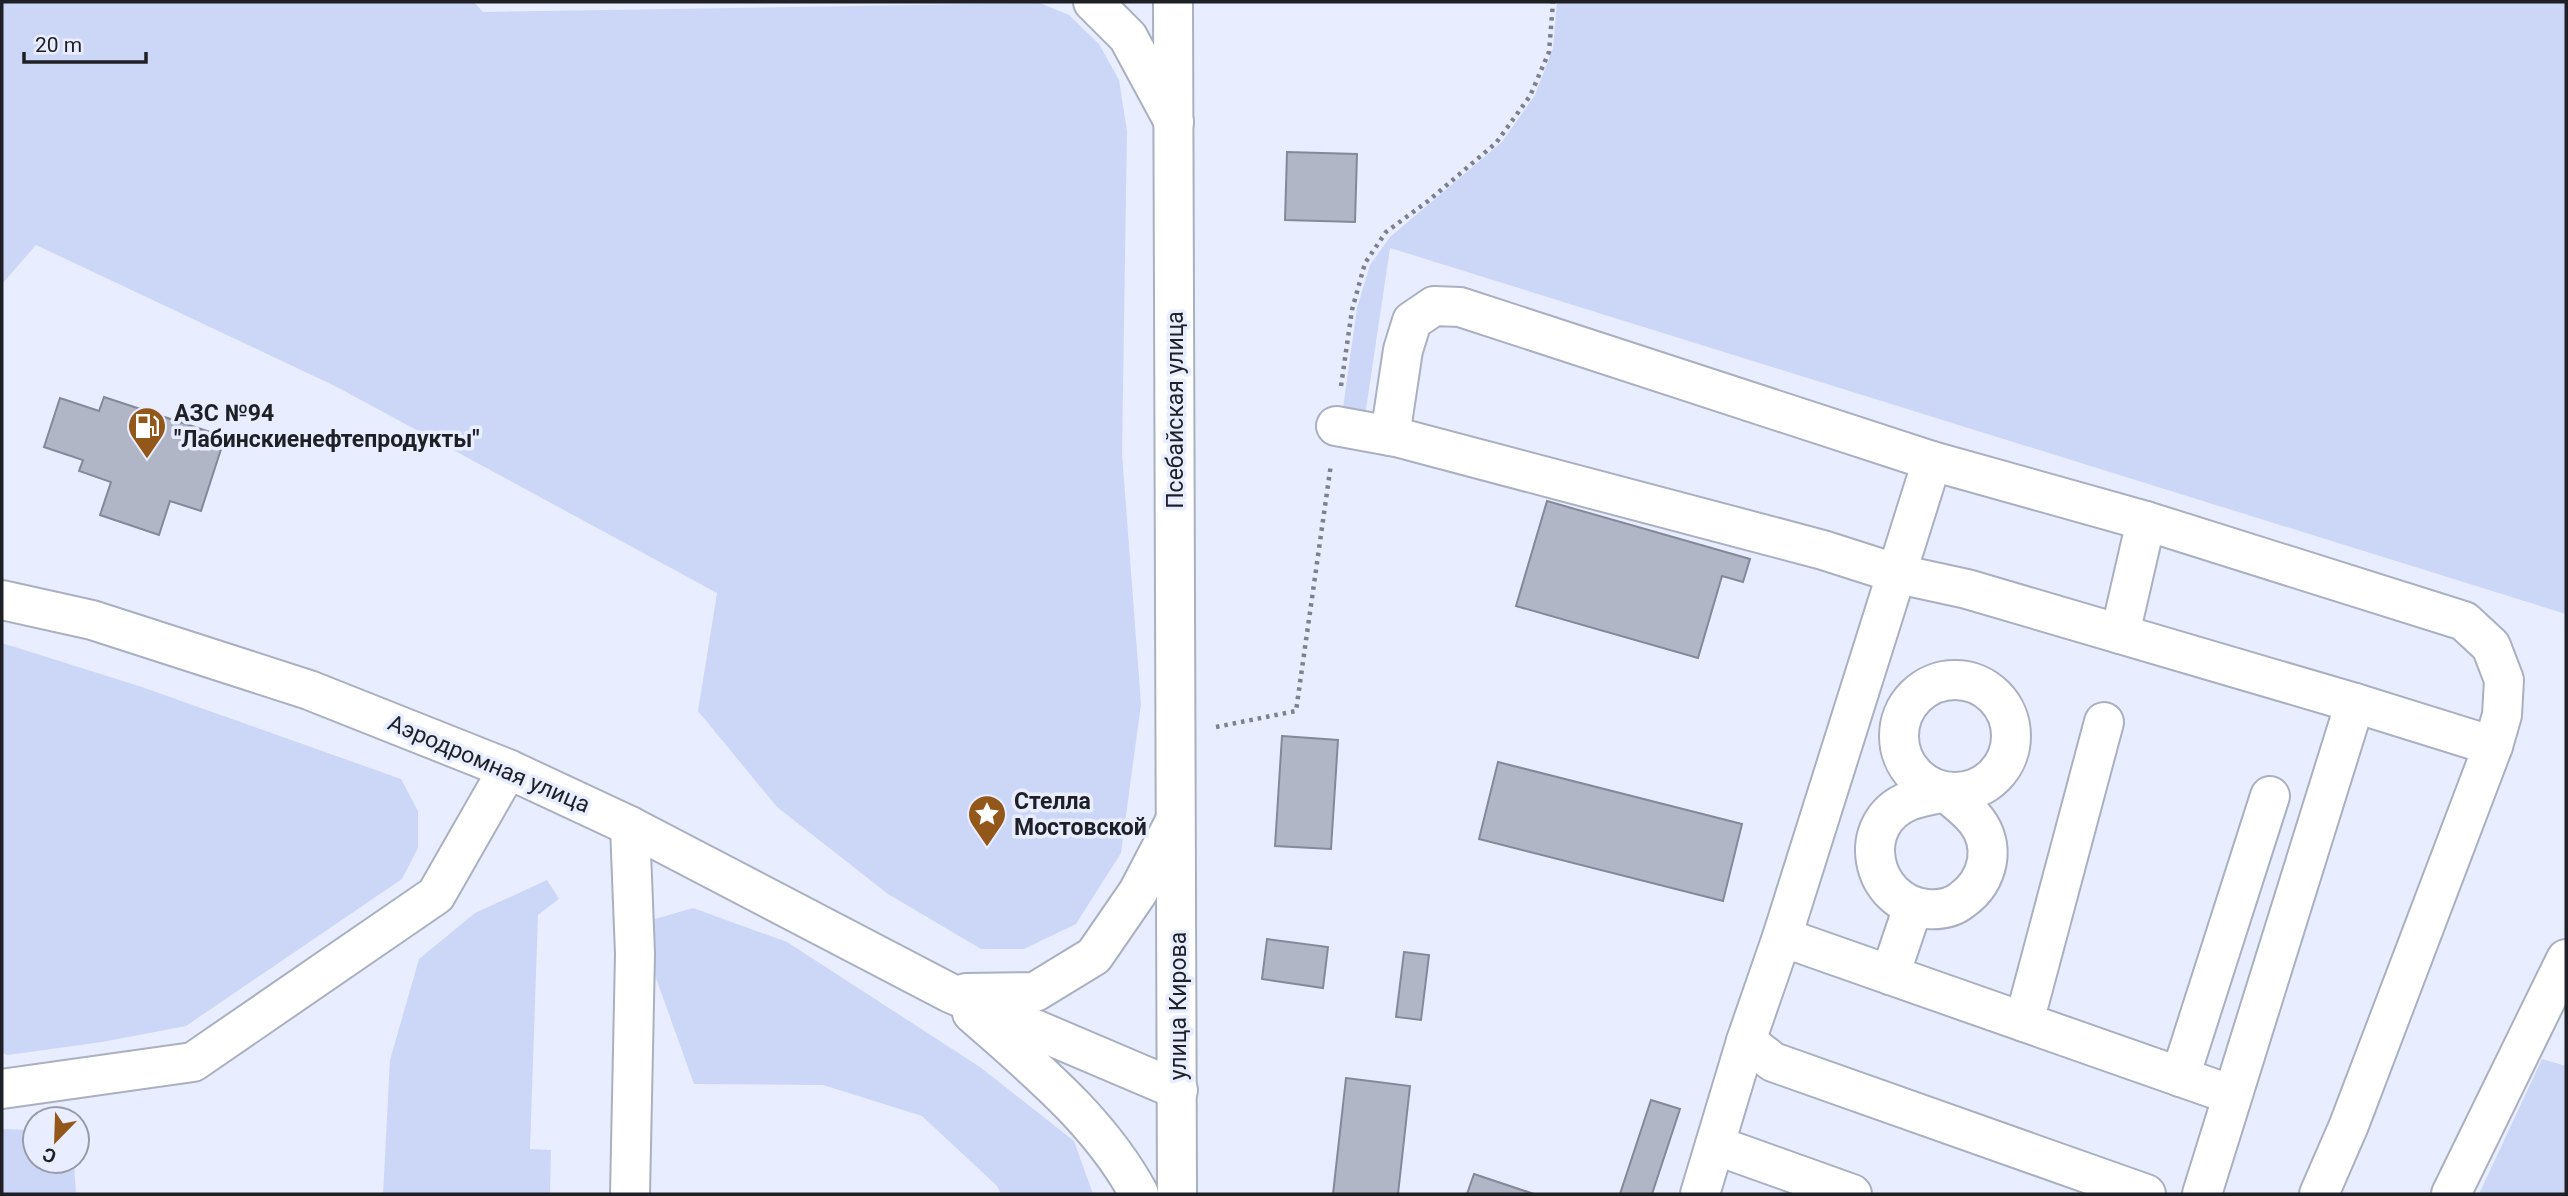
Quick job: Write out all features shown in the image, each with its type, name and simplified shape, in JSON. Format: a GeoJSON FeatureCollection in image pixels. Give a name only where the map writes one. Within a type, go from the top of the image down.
{"type":"FeatureCollection","features":[{"type":"Feature","properties":{"kind":"main road"},"geometry":{"type":"LineString","coordinates":[[1093,2],[1128,37],[1174,122]]}},
{"type":"Feature","properties":{"kind":"main road","name":"Псебайская улица"},"geometry":{"type":"LineString","coordinates":[[1173,2],[1177,818]]}},
{"type":"Feature","properties":{"kind":"main road"},"geometry":{"type":"LineString","coordinates":[[1390,436],[1403,350],[1412,321],[1434,306],[1460,307],[1932,461],[2146,521],[2464,621],[2491,646],[2504,680],[2502,715],[2493,746],[2349,1125],[2319,1194]]}},
{"type":"Feature","properties":{"kind":"main road"},"geometry":{"type":"LineString","coordinates":[[1336,426],[1390,436],[1823,550],[1898,574],[1966,589],[2493,746]]}},
{"type":"Feature","properties":{"kind":"main road"},"geometry":{"type":"LineString","coordinates":[[1852,1194],[1710,1177],[1746,1041],[1782,937],[1932,461]]}},
{"type":"Feature","properties":{"kind":"main road"},"geometry":{"type":"LineString","coordinates":[[2120,634],[2146,521]]}},
{"type":"Feature","properties":{"kind":"main road","name":"Аэродромная улица"},"geometry":{"type":"LineString","coordinates":[[2,600],[92,620],[309,690],[508,769],[630,826],[950,993],[1178,1090]]}},
{"type":"Feature","properties":{"kind":"main road"},"geometry":{"type":"LineString","coordinates":[[2203,1194],[2355,703]]}},
{"type":"Feature","properties":{"kind":"main road"},"geometry":{"type":"LineString","coordinates":[[2024,1022],[2104,723]]}},
{"type":"Feature","properties":{"kind":"main road"},"geometry":{"type":"LineString","coordinates":[[2,1089],[192,1062],[436,895],[508,769]]}},
{"type":"Feature","properties":{"kind":"main road"},"geometry":{"type":"LineString","coordinates":[[1945,792],[1967,809],[1982,826],[1988,851],[1984,873],[1972,893],[1956,904],[1938,910],[1913,907],[1887,889],[1878,872],[1874,852],[1878,833],[1890,814],[1907,802],[1945,792]]}},
{"type":"Feature","properties":{"kind":"main road"},"geometry":{"type":"LineString","coordinates":[[2180,1077],[2270,796]]}},
{"type":"Feature","properties":{"kind":"main road","name":"Аэродромная улица"},"geometry":{"type":"LineString","coordinates":[[950,993],[1035,992],[1094,956],[1138,892],[1177,818]]}},
{"type":"Feature","properties":{"kind":"main road","name":"улица Кирова"},"geometry":{"type":"LineString","coordinates":[[1177,818],[1177,1194]]}},
{"type":"Feature","properties":{"kind":"main road"},"geometry":{"type":"LineString","coordinates":[[630,826],[635,954],[630,1194]]}},
{"type":"Feature","properties":{"kind":"main road"},"geometry":{"type":"LineString","coordinates":[[1890,975],[1913,907]]}},
{"type":"Feature","properties":{"kind":"main road"},"geometry":{"type":"LineString","coordinates":[[1782,937],[2232,1096]]}},
{"type":"Feature","properties":{"kind":"main road"},"geometry":{"type":"LineString","coordinates":[[2451,1194],[2566,959]]}},
{"type":"Feature","properties":{"kind":"main road","name":"Аэродромная улица"},"geometry":{"type":"LineString","coordinates":[[950,993],[1045,1078],[1093,1127],[1139,1194]]}},
{"type":"Feature","properties":{"kind":"main road"},"geometry":{"type":"LineString","coordinates":[[1746,1041],[1773,1062],[2146,1194]]}},
{"type":"Feature","properties":{"kind":"shaded area"},"geometry":{"type":"Polygon","coordinates":[[[2,2],[474,2],[483,12],[1040,3],[1069,15],[1099,44],[1119,80],[1127,131],[1122,453],[1141,704],[1121,853],[1076,924],[1024,949],[981,949],[888,894],[777,807],[698,711],[717,593],[337,387],[36,245],[2,284],[2,2]]]}},
{"type":"Feature","properties":{"kind":"shaded area"},"geometry":{"type":"Polygon","coordinates":[[[1557,2],[2566,2],[2566,614],[1390,248],[1364,423],[1343,408],[1357,308],[1370,265],[1390,237],[1502,142],[1535,95],[1553,48],[1557,2]]]}},
{"type":"Feature","properties":{"kind":"shaded area"},"geometry":{"type":"Polygon","coordinates":[[[2,643],[142,687],[401,779],[418,811],[418,848],[402,879],[186,1026],[102,1042],[8,1055],[2,1053],[2,643]]]}},
{"type":"Feature","properties":{"kind":"shaded area"},"geometry":{"type":"Polygon","coordinates":[[[547,880],[559,899],[538,915],[530,1149],[551,1150],[550,1194],[383,1194],[390,1060],[419,959],[475,913],[547,880]]]}},
{"type":"Feature","properties":{"kind":"shaded area"},"geometry":{"type":"Polygon","coordinates":[[[693,908],[787,942],[980,1067],[1074,1141],[1093,1194],[1001,1194],[997,1186],[922,1116],[823,1085],[694,1084],[647,953],[655,919],[693,908]]]}},
{"type":"Feature","properties":{"kind":"shaded area"},"geometry":{"type":"Polygon","coordinates":[[[2542,1059],[2566,1066],[2566,1194],[2479,1194],[2542,1059]]]}},
{"type":"Feature","properties":{"kind":"shaded area"},"geometry":{"type":"Polygon","coordinates":[[[2,1129],[21,1130],[21,1175],[75,1175],[76,1194],[2,1194],[2,1129]]]}},
{"type":"Feature","properties":{"kind":"building"},"geometry":{"type":"Polygon","coordinates":[[[1287,152],[1357,154],[1355,222],[1285,220],[1287,152]]]}},
{"type":"Feature","properties":{"kind":"building"},"geometry":{"type":"Polygon","coordinates":[[[104,397],[225,437],[201,511],[170,501],[159,535],[100,515],[111,482],[79,471],[83,460],[44,447],[60,398],[99,411],[104,397]]]}},
{"type":"Feature","properties":{"kind":"building"},"geometry":{"type":"Polygon","coordinates":[[[1547,501],[1750,559],[1743,582],[1722,576],[1698,658],[1516,606],[1547,501]]]}},
{"type":"Feature","properties":{"kind":"building"},"geometry":{"type":"Polygon","coordinates":[[[1282,736],[1338,740],[1331,849],[1275,846],[1282,736]]]}},
{"type":"Feature","properties":{"kind":"building"},"geometry":{"type":"Polygon","coordinates":[[[1498,762],[1742,824],[1723,901],[1479,839],[1498,762]]]}},
{"type":"Feature","properties":{"kind":"building"},"geometry":{"type":"Polygon","coordinates":[[[1267,939],[1328,947],[1323,988],[1262,979],[1267,939]]]}},
{"type":"Feature","properties":{"kind":"building"},"geometry":{"type":"Polygon","coordinates":[[[1404,952],[1429,955],[1421,1020],[1396,1017],[1404,952]]]}},
{"type":"Feature","properties":{"kind":"building"},"geometry":{"type":"Polygon","coordinates":[[[1346,1078],[1410,1086],[1398,1194],[1333,1194],[1346,1078]]]}},
{"type":"Feature","properties":{"kind":"building"},"geometry":{"type":"Polygon","coordinates":[[[1651,1100],[1680,1109],[1652,1194],[1620,1194],[1651,1100]]]}},
{"type":"Feature","properties":{"kind":"building"},"geometry":{"type":"Polygon","coordinates":[[[1474,1174],[1534,1194],[1467,1194],[1474,1174]]]}},
{"type":"Feature","properties":{"kind":"place","name":"АЗС №94 \"Лабинскиенефтепродукты\""},"geometry":{"type":"Point","coordinates":[147,460]}},
{"type":"Feature","properties":{"kind":"place","name":"Стелла Мостовской"},"geometry":{"type":"Point","coordinates":[987,848]}}]}
